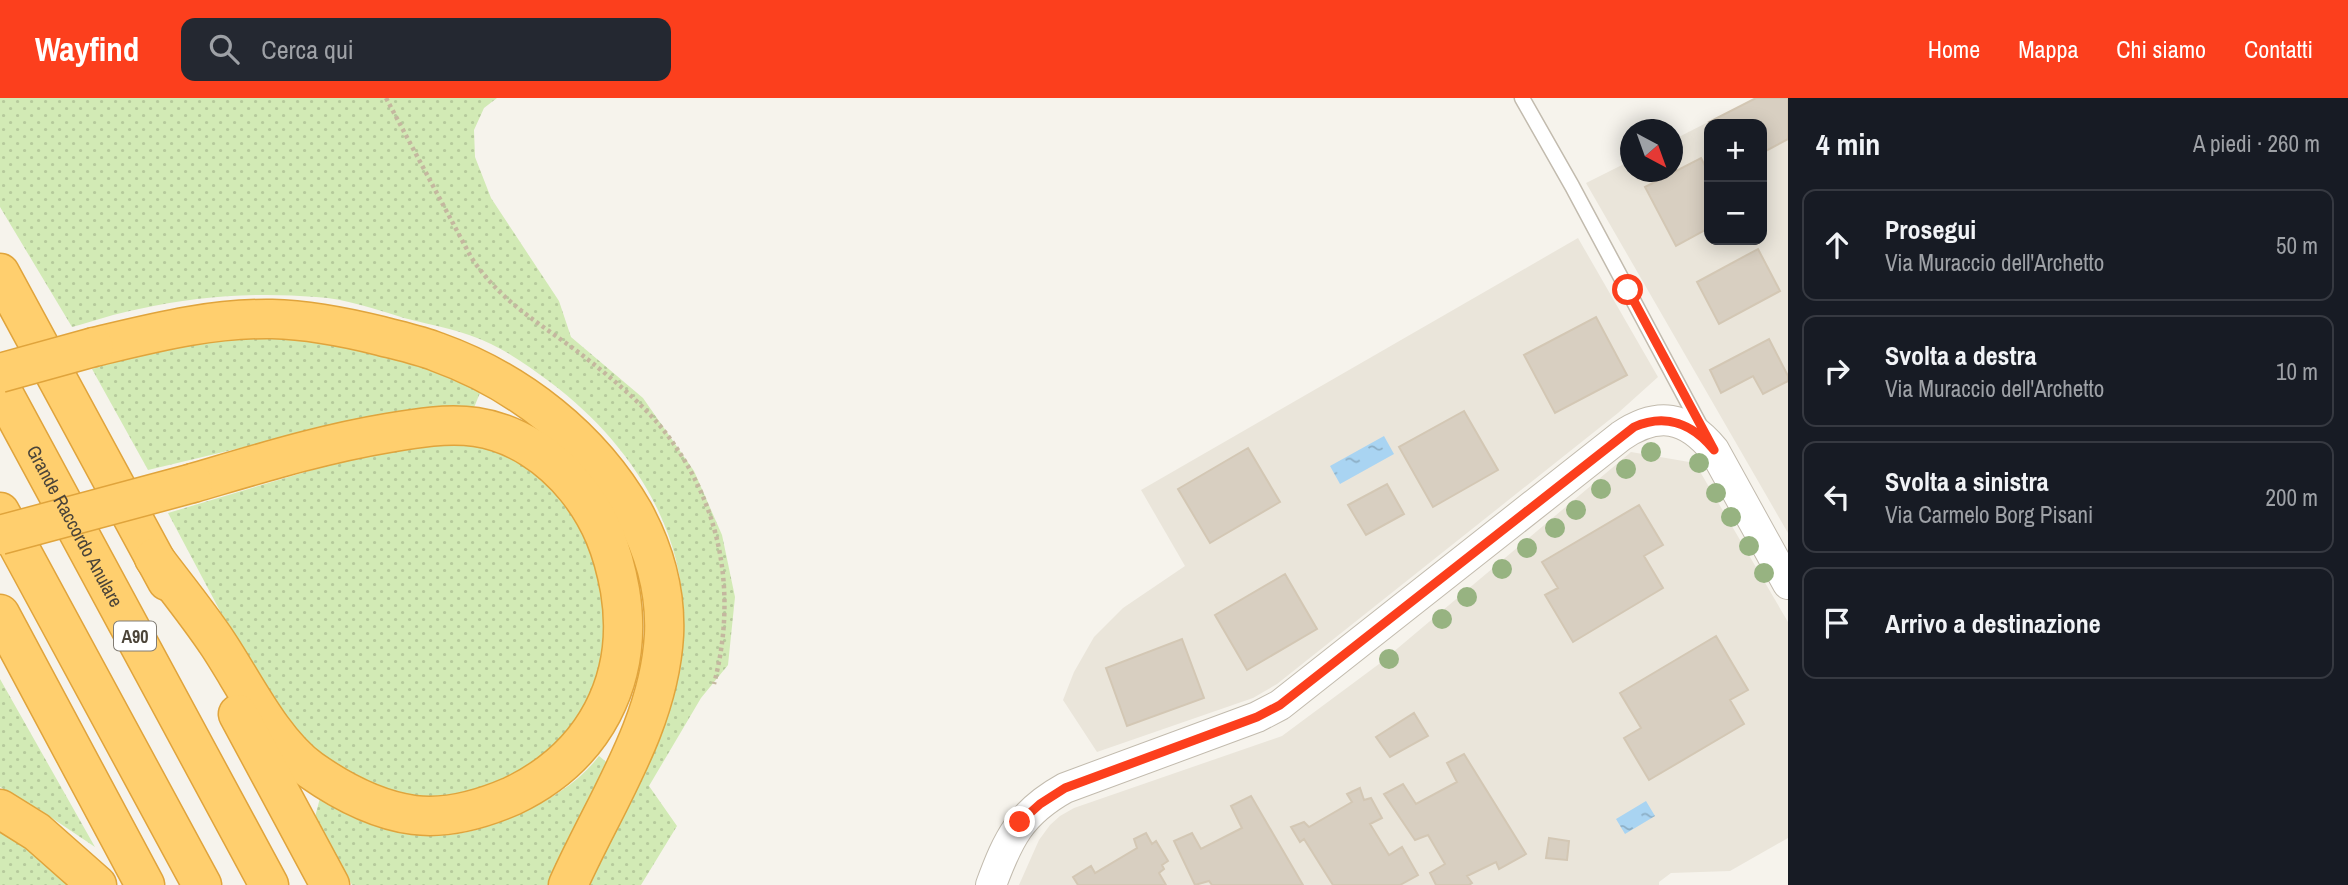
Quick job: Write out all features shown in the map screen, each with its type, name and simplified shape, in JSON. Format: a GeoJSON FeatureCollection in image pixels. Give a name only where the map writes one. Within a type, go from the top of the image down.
{"type":"FeatureCollection","features":[{"type":"Feature","properties":{"kind":"highway"},"geometry":{"type":"LineString","coordinates":[[0,273],[330,885]]}},
{"type":"Feature","properties":{"kind":"highway"},"geometry":{"type":"LineString","coordinates":[[0,373],[182,326],[232,321],[293,320],[358,330],[440,353],[496,379],[534,402],[555,419],[596,461],[627,501],[641,526],[651,551],[661,591],[664,634],[657,685],[638,741],[568,885]]}},
{"type":"Feature","properties":{"kind":"highway","name":"Grande Raccordo Anulare"},"geometry":{"type":"LineString","coordinates":[[0,387],[269,885]]}},
{"type":"Feature","properties":{"kind":"highway"},"geometry":{"type":"LineString","coordinates":[[0,535],[327,445],[451,425],[486,429],[517,439],[560,470],[589,505],[608,541],[617,571],[624,624],[612,689],[598,721],[579,748],[554,771],[523,790],[487,806],[446,815],[416,815],[388,809],[360,799],[313,771],[296,757],[280,739],[216,642],[154,558]]}},
{"type":"Feature","properties":{"kind":"highway"},"geometry":{"type":"LineString","coordinates":[[0,512],[202,885]]}},
{"type":"Feature","properties":{"kind":"highway"},"geometry":{"type":"LineString","coordinates":[[0,614],[145,885]]}},
{"type":"Feature","properties":{"kind":"highway"},"geometry":{"type":"LineString","coordinates":[[0,810],[37,832],[97,885]]}},
{"type":"Feature","properties":{"kind":"street"},"geometry":{"type":"LineString","coordinates":[[991,885],[1003,852],[1016,828],[1048,798],[1065,788],[1273,709],[1621,436],[1645,422],[1678,422],[1699,434],[1714,450],[1788,584]]}},
{"type":"Feature","properties":{"kind":"lane"},"geometry":{"type":"LineString","coordinates":[[1522,98],[1714,450]]}},
{"type":"Feature","properties":{"kind":"path"},"geometry":{"type":"LineString","coordinates":[[386,98],[482,274],[508,302],[592,363],[643,408],[683,457],[708,509],[724,575],[726,622],[715,684]]}},
{"type":"Feature","properties":{"kind":"shaded area"},"geometry":{"type":"Polygon","coordinates":[[[1755,98],[1788,98],[1788,533],[1586,183],[1620,166],[1620,182],[1683,182],[1683,135],[1704,124],[1704,245],[1767,245],[1767,119],[1714,119],[1755,98]]]}},
{"type":"Feature","properties":{"kind":"shaded area"},"geometry":{"type":"Polygon","coordinates":[[[1578,238],[1658,377],[1618,413],[1277,684],[1253,698],[1097,752],[1063,700],[1074,672],[1094,637],[1123,608],[1185,566],[1141,490],[1578,238]]]}},
{"type":"Feature","properties":{"kind":"shaded area"},"geometry":{"type":"Polygon","coordinates":[[[1631,452],[1695,463],[1788,622],[1788,838],[1730,871],[1671,873],[1659,882],[1659,885],[1019,885],[1039,840],[1060,816],[1074,808],[1282,736],[1379,664],[1631,452]]]}},
{"type":"Feature","properties":{"kind":"green space"},"geometry":{"type":"Polygon","coordinates":[[[0,98],[497,98],[484,108],[474,130],[475,157],[491,198],[559,301],[571,337],[643,398],[694,471],[722,535],[735,597],[728,665],[701,698],[649,786],[677,826],[641,885],[584,885],[644,763],[671,699],[682,648],[683,608],[678,570],[668,533],[652,498],[632,465],[608,435],[550,382],[491,344],[459,332],[339,300],[272,295],[205,298],[131,311],[72,327],[0,207],[0,98]]]}},
{"type":"Feature","properties":{"kind":"green space"},"geometry":{"type":"Polygon","coordinates":[[[188,337],[308,337],[419,363],[482,388],[473,410],[433,407],[388,413],[148,470],[92,369],[188,337]]]}},
{"type":"Feature","properties":{"kind":"green space"},"geometry":{"type":"Polygon","coordinates":[[[462,441],[509,451],[575,505],[616,628],[569,745],[457,805],[350,784],[279,722],[168,513],[329,465],[394,450],[462,441]]]}},
{"type":"Feature","properties":{"kind":"green space"},"geometry":{"type":"Polygon","coordinates":[[[0,679],[95,847],[0,787],[0,679]]]}},
{"type":"Feature","properties":{"kind":"green space"},"geometry":{"type":"Polygon","coordinates":[[[599,756],[610,765],[555,885],[352,885],[315,817],[320,798],[352,817],[393,830],[439,835],[467,832],[503,821],[545,801],[574,781],[599,756]]]}},
{"type":"Feature","properties":{"kind":"green space"},"geometry":{"type":"Polygon","coordinates":[[[0,829],[76,885],[0,885],[0,829]]]}},
{"type":"Feature","properties":{"kind":"water"},"geometry":{"type":"Polygon","coordinates":[[[1384,436],[1394,454],[1340,484],[1330,466],[1384,436]]]}},
{"type":"Feature","properties":{"kind":"water"},"geometry":{"type":"Polygon","coordinates":[[[1646,801],[1655,816],[1625,834],[1616,819],[1646,801]]]}},
{"type":"Feature","properties":{"kind":"building"},"geometry":{"type":"Polygon","coordinates":[[[1756,98],[1788,98],[1788,139],[1767,150],[1767,119],[1715,119],[1756,98]]]}},
{"type":"Feature","properties":{"kind":"building"},"geometry":{"type":"Polygon","coordinates":[[[1701,158],[1704,164],[1704,231],[1676,246],[1645,187],[1655,182],[1683,182],[1683,167],[1701,158]]]}},
{"type":"Feature","properties":{"kind":"building"},"geometry":{"type":"Polygon","coordinates":[[[1758,249],[1780,291],[1719,324],[1697,282],[1758,249]]]}},
{"type":"Feature","properties":{"kind":"building"},"geometry":{"type":"Polygon","coordinates":[[[1596,317],[1627,375],[1555,413],[1524,355],[1596,317]]]}},
{"type":"Feature","properties":{"kind":"building"},"geometry":{"type":"Polygon","coordinates":[[[1769,339],[1788,381],[1763,394],[1753,376],[1721,393],[1710,370],[1769,339]]]}},
{"type":"Feature","properties":{"kind":"building"},"geometry":{"type":"Polygon","coordinates":[[[1464,411],[1498,470],[1433,507],[1399,447],[1464,411]]]}},
{"type":"Feature","properties":{"kind":"building"},"geometry":{"type":"Polygon","coordinates":[[[1248,448],[1280,502],[1210,543],[1178,489],[1248,448]]]}},
{"type":"Feature","properties":{"kind":"building"},"geometry":{"type":"Polygon","coordinates":[[[1387,484],[1404,514],[1366,535],[1348,505],[1387,484]]]}},
{"type":"Feature","properties":{"kind":"building"},"geometry":{"type":"Polygon","coordinates":[[[1639,505],[1663,545],[1644,556],[1663,588],[1573,642],[1545,595],[1558,588],[1542,562],[1639,505]]]}},
{"type":"Feature","properties":{"kind":"building"},"geometry":{"type":"Polygon","coordinates":[[[1285,574],[1317,629],[1247,670],[1215,615],[1285,574]]]}},
{"type":"Feature","properties":{"kind":"building"},"geometry":{"type":"Polygon","coordinates":[[[1716,636],[1748,690],[1730,700],[1744,724],[1649,780],[1624,738],[1641,728],[1620,693],[1716,636]]]}},
{"type":"Feature","properties":{"kind":"building"},"geometry":{"type":"Polygon","coordinates":[[[1182,639],[1204,698],[1127,726],[1106,668],[1182,639]]]}},
{"type":"Feature","properties":{"kind":"building"},"geometry":{"type":"Polygon","coordinates":[[[1414,713],[1428,736],[1390,757],[1376,737],[1414,713]]]}},
{"type":"Feature","properties":{"kind":"building"},"geometry":{"type":"Polygon","coordinates":[[[1464,754],[1526,854],[1499,869],[1496,862],[1467,876],[1472,883],[1469,885],[1436,885],[1430,873],[1445,864],[1428,835],[1415,840],[1384,794],[1403,784],[1416,804],[1457,782],[1447,763],[1464,754]]]}},
{"type":"Feature","properties":{"kind":"building"},"geometry":{"type":"Polygon","coordinates":[[[1360,788],[1364,800],[1371,798],[1382,818],[1370,824],[1389,855],[1402,847],[1418,875],[1400,885],[1333,885],[1304,839],[1300,842],[1291,827],[1304,822],[1309,827],[1352,802],[1347,794],[1360,788]]]}},
{"type":"Feature","properties":{"kind":"building"},"geometry":{"type":"Polygon","coordinates":[[[1251,796],[1303,885],[1212,885],[1209,881],[1195,885],[1174,841],[1192,833],[1201,849],[1242,828],[1231,806],[1251,796]]]}},
{"type":"Feature","properties":{"kind":"building"},"geometry":{"type":"Polygon","coordinates":[[[1146,833],[1152,844],[1156,841],[1168,861],[1162,865],[1164,869],[1159,873],[1166,885],[1078,885],[1073,877],[1091,866],[1095,873],[1137,848],[1134,839],[1146,833]]]}},
{"type":"Feature","properties":{"kind":"building"},"geometry":{"type":"Polygon","coordinates":[[[1549,838],[1569,841],[1567,860],[1546,858],[1549,838]]]}},
{"type":"Feature","properties":{"kind":"route"},"geometry":{"type":"LineString","coordinates":[[1020,822],[1040,804],[1065,788],[1257,717],[1280,705],[1634,427],[1657,420],[1678,422],[1699,434],[1714,450],[1628,290]]}}]}
